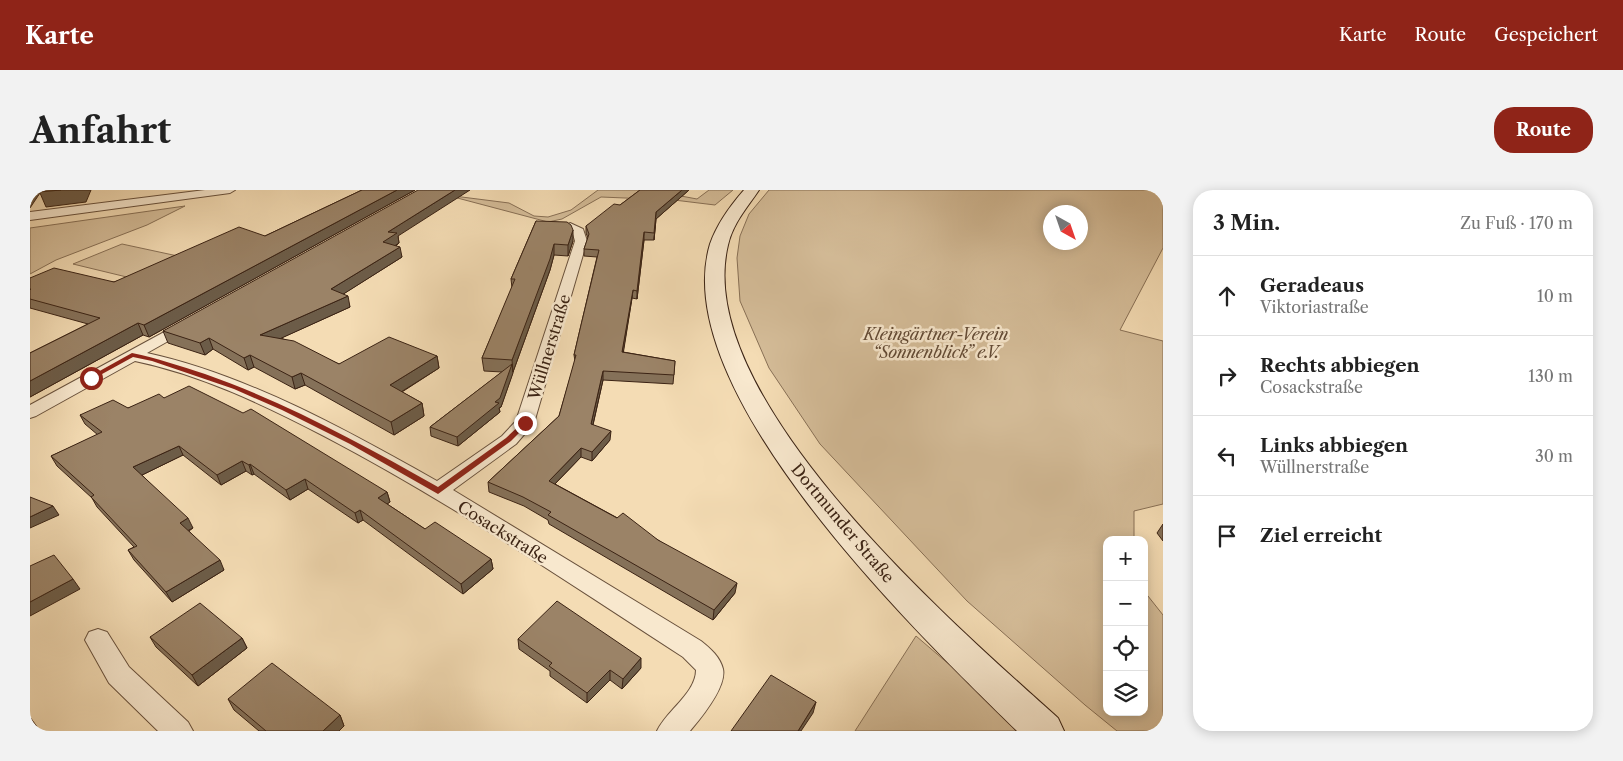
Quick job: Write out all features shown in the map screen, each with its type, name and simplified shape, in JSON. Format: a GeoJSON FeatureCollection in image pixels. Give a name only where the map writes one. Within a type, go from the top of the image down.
{"type":"FeatureCollection","features":[{"type":"Feature","properties":{"kind":"main road","name":"Dortmunder Straße"},"geometry":{"type":"LineString","coordinates":[[752,190],[731,216],[724,231],[719,247],[716,291],[719,318],[730,353],[747,389],[793,465],[828,510],[907,599],[1044,731]]}},
{"type":"Feature","properties":{"kind":"street"},"geometry":{"type":"LineString","coordinates":[[32,216],[230,190]]}},
{"type":"Feature","properties":{"kind":"street"},"geometry":{"type":"LineString","coordinates":[[32,216],[41,202]]}},
{"type":"Feature","properties":{"kind":"street","name":"Wüllnerstraße"},"geometry":{"type":"LineString","coordinates":[[438,491],[509,440],[525,423],[582,241],[579,232],[570,226]]}},
{"type":"Feature","properties":{"kind":"street"},"geometry":{"type":"LineString","coordinates":[[30,412],[201,317]]}},
{"type":"Feature","properties":{"kind":"street","name":"Cosackstraße"},"geometry":{"type":"LineString","coordinates":[[132,355],[154,359],[244,391],[353,442],[438,491],[692,649],[704,659],[710,669],[709,680],[672,731]]}},
{"type":"Feature","properties":{"kind":"street"},"geometry":{"type":"LineString","coordinates":[[98,640],[119,676],[178,731]]}},
{"type":"Feature","properties":{"kind":"green space"},"geometry":{"type":"Polygon","coordinates":[[[598,190],[674,190],[681,196],[697,199],[709,190],[733,190],[715,205],[674,200],[601,197],[562,219],[548,222],[446,195],[509,203],[534,216],[548,217],[571,210],[598,190]]]}},
{"type":"Feature","properties":{"kind":"green space","name":"Kleingärtner-Verein “Sonnenblick” e.V."},"geometry":{"type":"Polygon","coordinates":[[[769,190],[1163,190],[1163,248],[1120,330],[1163,341],[1163,504],[1134,511],[1134,536],[1103,536],[1103,716],[1148,716],[1148,596],[1163,615],[1163,731],[1117,731],[1085,705],[967,601],[820,444],[769,368],[740,301],[737,258],[740,236],[749,214],[769,190]]]}},
{"type":"Feature","properties":{"kind":"green space"},"geometry":{"type":"Polygon","coordinates":[[[185,206],[147,225],[56,260],[30,274],[30,228],[185,206]]]}},
{"type":"Feature","properties":{"kind":"green space"},"geometry":{"type":"Polygon","coordinates":[[[122,244],[187,258],[135,279],[73,264],[122,244]]]}},
{"type":"Feature","properties":{"kind":"green space"},"geometry":{"type":"Polygon","coordinates":[[[916,636],[1027,731],[855,731],[916,636]]]}},
{"type":"Feature","properties":{"kind":"building"},"geometry":{"type":"Polygon","coordinates":[[[41,190],[61,190],[39,192],[41,190]]]}},
{"type":"Feature","properties":{"kind":"building"},"geometry":{"type":"Polygon","coordinates":[[[362,190],[397,190],[144,325],[138,323],[30,381],[30,353],[100,318],[30,299],[30,278],[54,268],[114,282],[239,227],[265,236],[362,190]]]}},
{"type":"Feature","properties":{"kind":"building"},"geometry":{"type":"Polygon","coordinates":[[[418,190],[455,190],[388,232],[397,233],[383,242],[400,247],[331,289],[348,296],[260,335],[294,341],[339,364],[389,337],[437,356],[390,385],[422,403],[391,422],[301,373],[292,377],[250,355],[244,358],[209,338],[200,343],[163,331],[418,190]]]}},
{"type":"Feature","properties":{"kind":"building"},"geometry":{"type":"Polygon","coordinates":[[[640,190],[682,190],[656,212],[654,233],[644,232],[637,291],[633,290],[622,352],[675,361],[674,375],[603,371],[591,424],[611,431],[592,452],[581,448],[549,481],[617,518],[623,513],[658,540],[737,583],[714,610],[548,515],[551,512],[523,497],[488,482],[559,416],[576,355],[574,355],[599,250],[584,249],[589,234],[586,226],[614,204],[620,205],[640,190]]]}},
{"type":"Feature","properties":{"kind":"building"},"geometry":{"type":"Polygon","coordinates":[[[536,221],[567,222],[571,225],[573,230],[568,245],[554,244],[512,360],[482,358],[515,279],[511,279],[536,221]]]}},
{"type":"Feature","properties":{"kind":"building"},"geometry":{"type":"Polygon","coordinates":[[[512,364],[500,398],[495,402],[499,403],[457,437],[430,427],[512,364]]]}},
{"type":"Feature","properties":{"kind":"building"},"geometry":{"type":"Polygon","coordinates":[[[189,386],[243,413],[251,409],[387,492],[378,498],[425,529],[435,522],[491,559],[461,584],[360,510],[355,513],[305,479],[286,490],[250,464],[242,461],[217,475],[179,446],[133,467],[188,518],[180,523],[220,560],[166,592],[128,550],[137,546],[91,497],[94,495],[51,456],[102,432],[80,415],[113,400],[128,408],[159,394],[164,398],[189,386]]]}},
{"type":"Feature","properties":{"kind":"building"},"geometry":{"type":"Polygon","coordinates":[[[30,497],[53,506],[30,517],[30,497]]]}},
{"type":"Feature","properties":{"kind":"building"},"geometry":{"type":"Polygon","coordinates":[[[54,555],[73,579],[30,602],[30,566],[54,555]]]}},
{"type":"Feature","properties":{"kind":"building"},"geometry":{"type":"Polygon","coordinates":[[[557,601],[641,658],[623,679],[610,670],[587,693],[549,666],[552,663],[518,639],[557,601]]]}},
{"type":"Feature","properties":{"kind":"building"},"geometry":{"type":"Polygon","coordinates":[[[200,603],[242,638],[192,675],[150,637],[200,603]]]}},
{"type":"Feature","properties":{"kind":"building"},"geometry":{"type":"Polygon","coordinates":[[[272,663],[340,715],[323,731],[266,731],[228,699],[272,663]]]}},
{"type":"Feature","properties":{"kind":"building"},"geometry":{"type":"Polygon","coordinates":[[[771,675],[816,702],[798,731],[731,731],[771,675]]]}},
{"type":"Feature","properties":{"kind":"building"},"geometry":{"type":"Polygon","coordinates":[[[30,719],[38,731],[30,731],[30,719]]]}},
{"type":"Feature","properties":{"kind":"route"},"geometry":{"type":"LineString","coordinates":[[91,378],[132,355],[154,359],[236,388],[284,409],[353,442],[438,491],[509,440],[525,423]]}}]}
